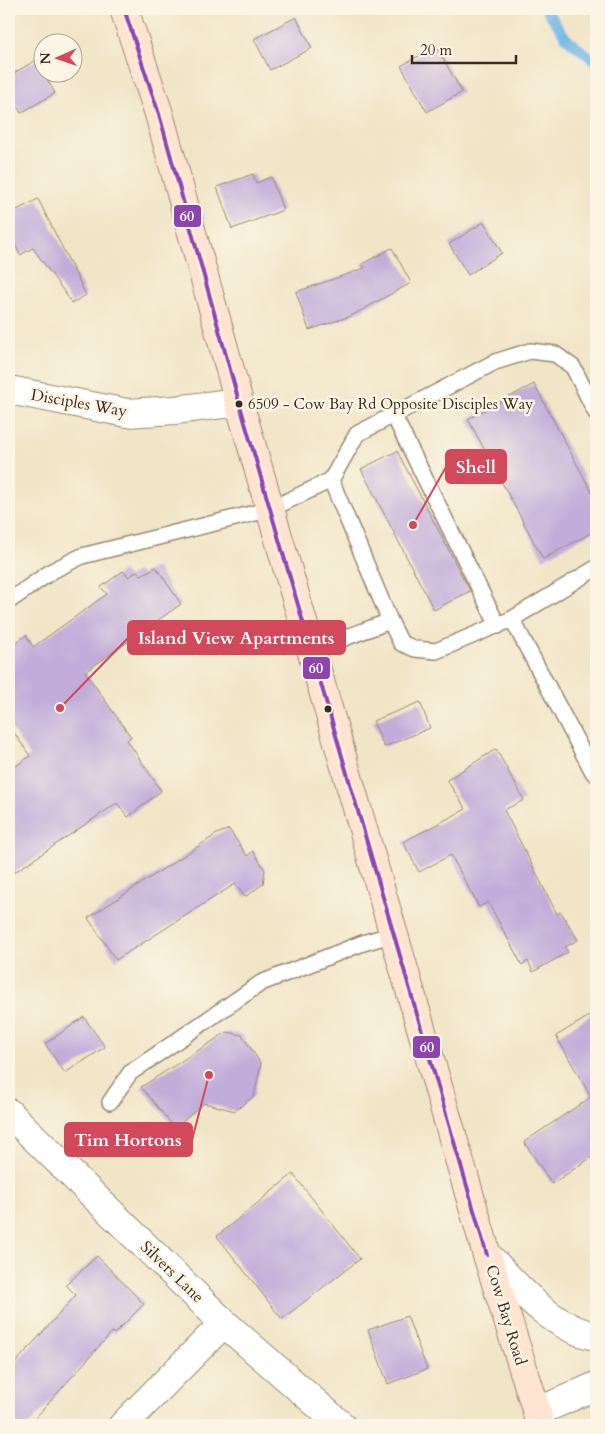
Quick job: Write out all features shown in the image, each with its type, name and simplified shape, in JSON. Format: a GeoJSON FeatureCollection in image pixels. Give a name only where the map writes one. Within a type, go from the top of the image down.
{"type":"FeatureCollection","features":[{"type":"Feature","properties":{"kind":"main road","name":"Cow Bay Road"},"geometry":{"type":"LineString","coordinates":[[124,9],[159,114],[239,402],[487,1255],[538,1419]]}},
{"type":"Feature","properties":{"kind":"street","name":"Disciples Way"},"geometry":{"type":"LineString","coordinates":[[9,390],[127,413],[175,410],[239,402]]}},
{"type":"Feature","properties":{"kind":"street","name":"Silvers Lane"},"geometry":{"type":"LineString","coordinates":[[9,1113],[224,1323],[341,1425]]}},
{"type":"Feature","properties":{"kind":"street"},"geometry":{"type":"LineString","coordinates":[[487,1255],[520,1289],[561,1324],[596,1336]]}},
{"type":"Feature","properties":{"kind":"street"},"geometry":{"type":"LineString","coordinates":[[123,1425],[224,1323]]}},
{"type":"Feature","properties":{"kind":"street"},"geometry":{"type":"LineString","coordinates":[[538,1419],[596,1386]]}},
{"type":"Feature","properties":{"kind":"lane"},"geometry":{"type":"LineString","coordinates":[[9,601],[52,571],[82,556],[271,509],[331,480],[357,434],[495,362],[530,350],[555,354],[573,367],[596,413]]}},
{"type":"Feature","properties":{"kind":"lane"},"geometry":{"type":"LineString","coordinates":[[393,414],[498,626]]}},
{"type":"Feature","properties":{"kind":"lane"},"geometry":{"type":"LineString","coordinates":[[331,480],[390,621],[401,643],[415,649],[436,651],[498,626],[596,568]]}},
{"type":"Feature","properties":{"kind":"lane"},"geometry":{"type":"LineString","coordinates":[[512,619],[596,775]]}},
{"type":"Feature","properties":{"kind":"lane"},"geometry":{"type":"LineString","coordinates":[[312,650],[390,621]]}},
{"type":"Feature","properties":{"kind":"lane"},"geometry":{"type":"LineString","coordinates":[[110,1102],[130,1073],[261,983],[354,946],[394,934]]}},
{"type":"Feature","properties":{"kind":"building"},"geometry":{"type":"Polygon","coordinates":[[[296,17],[312,48],[270,70],[254,39],[296,17]]]}},
{"type":"Feature","properties":{"kind":"building"},"geometry":{"type":"Polygon","coordinates":[[[436,46],[462,92],[427,112],[401,66],[436,46]]]}},
{"type":"Feature","properties":{"kind":"building"},"geometry":{"type":"Polygon","coordinates":[[[32,62],[32,82],[49,82],[55,93],[21,113],[9,91],[9,76],[32,62]]]}},
{"type":"Feature","properties":{"kind":"building"},"geometry":{"type":"Polygon","coordinates":[[[253,174],[256,183],[271,177],[283,210],[232,229],[217,187],[253,174]]]}},
{"type":"Feature","properties":{"kind":"building"},"geometry":{"type":"Polygon","coordinates":[[[38,199],[86,295],[72,303],[33,248],[20,255],[9,232],[9,214],[38,199]]]}},
{"type":"Feature","properties":{"kind":"building"},"geometry":{"type":"Polygon","coordinates":[[[484,222],[502,253],[468,275],[449,244],[484,222]]]}},
{"type":"Feature","properties":{"kind":"building"},"geometry":{"type":"Polygon","coordinates":[[[392,248],[411,283],[351,316],[309,330],[296,292],[365,268],[362,264],[392,248]]]}},
{"type":"Feature","properties":{"kind":"building"},"geometry":{"type":"Polygon","coordinates":[[[534,384],[596,500],[596,530],[543,559],[468,419],[534,384]]]}},
{"type":"Feature","properties":{"kind":"building"},"geometry":{"type":"Polygon","coordinates":[[[397,451],[470,591],[434,610],[361,469],[397,451]]]}},
{"type":"Feature","properties":{"kind":"building"},"geometry":{"type":"Polygon","coordinates":[[[156,567],[181,604],[85,672],[131,737],[127,740],[161,791],[128,817],[117,803],[9,876],[9,771],[30,756],[9,725],[9,648],[26,635],[33,647],[107,594],[101,587],[123,571],[129,577],[137,571],[141,575],[156,567]]]}},
{"type":"Feature","properties":{"kind":"building"},"geometry":{"type":"Polygon","coordinates":[[[420,702],[430,728],[384,747],[373,721],[420,702]]]}},
{"type":"Feature","properties":{"kind":"building"},"geometry":{"type":"Polygon","coordinates":[[[496,749],[524,800],[504,810],[557,914],[561,912],[578,940],[565,947],[568,952],[533,972],[528,961],[522,965],[488,902],[479,907],[451,855],[419,872],[403,842],[466,809],[447,780],[496,749]]]}},
{"type":"Feature","properties":{"kind":"building"},"geometry":{"type":"Polygon","coordinates":[[[229,829],[247,856],[253,851],[265,870],[263,884],[245,897],[235,884],[116,960],[88,918],[217,834],[229,829]]]}},
{"type":"Feature","properties":{"kind":"building"},"geometry":{"type":"Polygon","coordinates":[[[596,1012],[596,1154],[552,1184],[524,1142],[591,1097],[556,1036],[596,1012]]]}},
{"type":"Feature","properties":{"kind":"building"},"geometry":{"type":"Polygon","coordinates":[[[84,1017],[105,1047],[65,1073],[45,1044],[84,1017]]]}},
{"type":"Feature","properties":{"kind":"building"},"geometry":{"type":"Polygon","coordinates":[[[227,1032],[242,1035],[261,1064],[254,1096],[235,1111],[204,1103],[175,1128],[141,1087],[227,1032]]]}},
{"type":"Feature","properties":{"kind":"building"},"geometry":{"type":"Polygon","coordinates":[[[293,1174],[360,1259],[282,1319],[217,1236],[293,1174]]]}},
{"type":"Feature","properties":{"kind":"building"},"geometry":{"type":"Polygon","coordinates":[[[97,1256],[144,1304],[114,1334],[112,1332],[29,1425],[9,1425],[9,1370],[76,1295],[66,1285],[97,1256]]]}},
{"type":"Feature","properties":{"kind":"building"},"geometry":{"type":"Polygon","coordinates":[[[407,1316],[427,1369],[388,1384],[368,1330],[407,1316]]]}},
{"type":"Feature","properties":{"kind":"waterway"},"geometry":{"type":"LineString","coordinates":[[546,9],[567,39],[596,62]]}},
{"type":"Feature","properties":{"kind":"transit line","name":"60"},"geometry":{"type":"LineString","coordinates":[[124,9],[159,114],[239,402],[487,1255]]}},
{"type":"Feature","properties":{"kind":"place","name":"6509 - Cow Bay Rd Opposite Disciples Way"},"geometry":{"type":"Point","coordinates":[239,404]}},
{"type":"Feature","properties":{"kind":"place","name":"Shell"},"geometry":{"type":"Point","coordinates":[413,525]}},
{"type":"Feature","properties":{"kind":"place","name":"Island View Apartments"},"geometry":{"type":"Point","coordinates":[60,708]}},
{"type":"Feature","properties":{"kind":"place","name":"Tim Hortons"},"geometry":{"type":"Point","coordinates":[209,1075]}}]}
